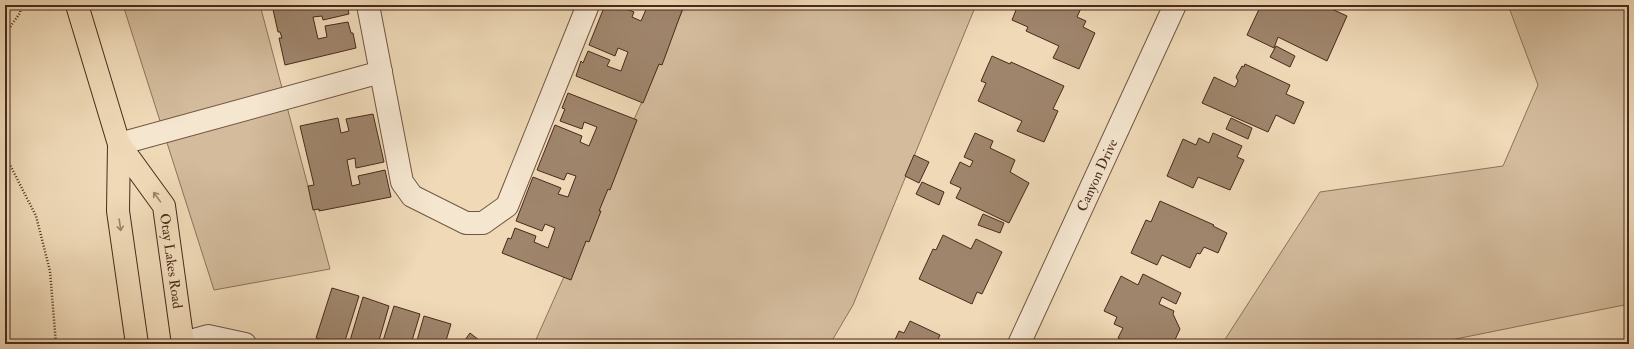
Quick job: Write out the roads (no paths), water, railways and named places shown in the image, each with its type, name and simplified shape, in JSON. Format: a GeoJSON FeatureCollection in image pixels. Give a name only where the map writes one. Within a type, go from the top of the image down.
{"type":"FeatureCollection","features":[{"type":"Feature","properties":{"kind":"main road","name":"Otay Lakes Road"},"geometry":{"type":"LineString","coordinates":[[77,5],[119,144],[118,211],[137,344]]}},
{"type":"Feature","properties":{"kind":"main road","name":"Otay Lakes Road"},"geometry":{"type":"LineString","coordinates":[[119,144],[164,206],[183,343]]}},
{"type":"Feature","properties":{"kind":"street"},"geometry":{"type":"LineString","coordinates":[[368,5],[402,182],[412,196],[466,223],[483,223],[508,206],[588,5]]}},
{"type":"Feature","properties":{"kind":"street","name":"Canyon Drive"},"geometry":{"type":"LineString","coordinates":[[1019,344],[1175,5]]}},
{"type":"Feature","properties":{"kind":"street"},"geometry":{"type":"LineString","coordinates":[[119,144],[380,72]]}},
{"type":"Feature","properties":{"kind":"street"},"geometry":{"type":"LineString","coordinates":[[183,343],[208,336],[245,344]]}}]}
